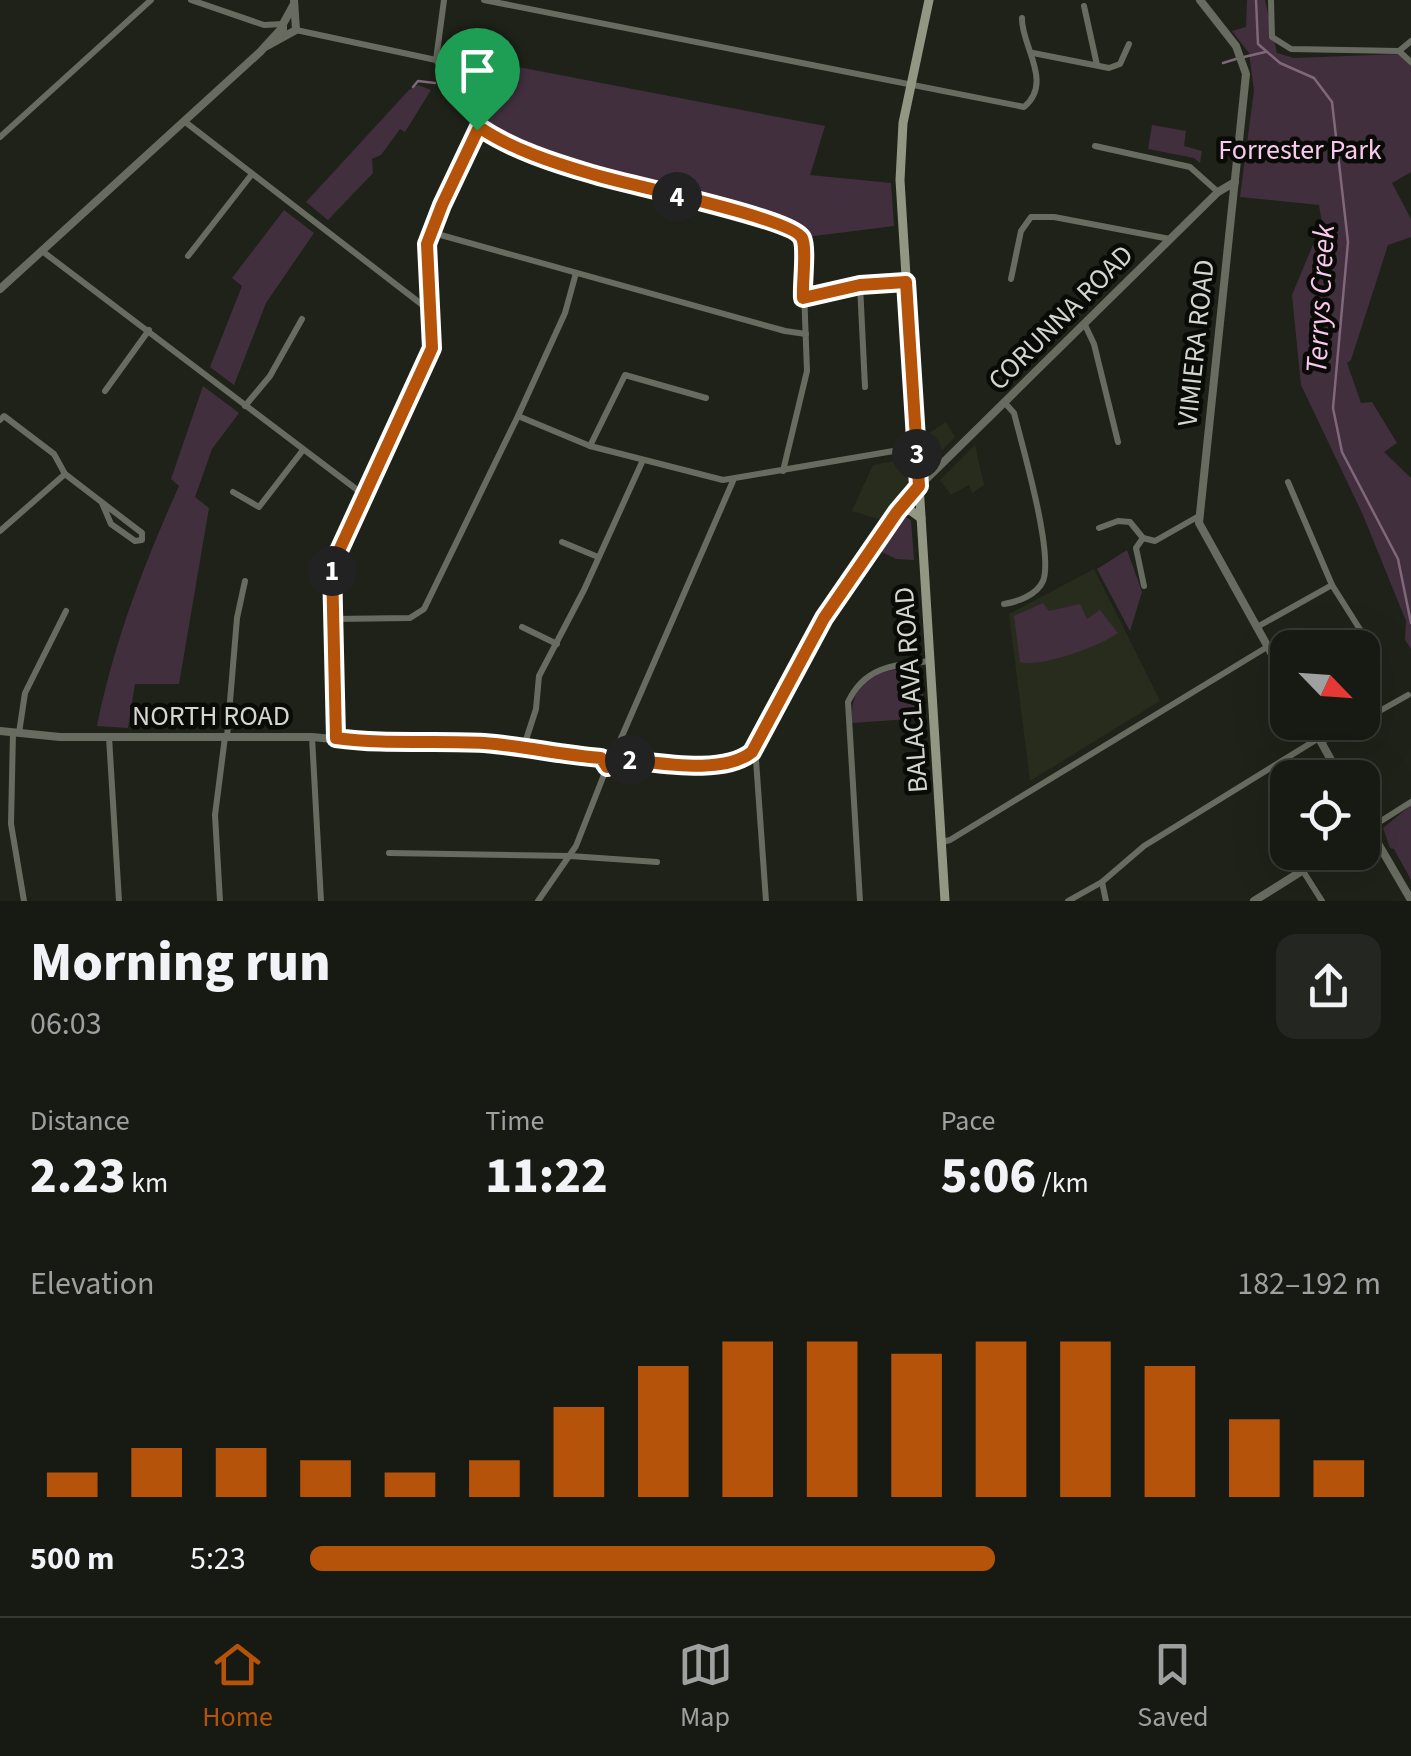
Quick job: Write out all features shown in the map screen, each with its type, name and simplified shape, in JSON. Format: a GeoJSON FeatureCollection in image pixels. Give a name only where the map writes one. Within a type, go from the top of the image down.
{"type":"FeatureCollection","features":[{"type":"Feature","properties":{"kind":"main road","name":"BALACLAVA ROAD"},"geometry":{"type":"LineString","coordinates":[[929,0],[902,132],[900,166],[945,901]]}},
{"type":"Feature","properties":{"kind":"main road"},"geometry":{"type":"LineString","coordinates":[[897,512],[910,510],[921,518]]}},
{"type":"Feature","properties":{"kind":"street"},"geometry":{"type":"LineString","coordinates":[[0,138],[151,0]]}},
{"type":"Feature","properties":{"kind":"street"},"geometry":{"type":"LineString","coordinates":[[191,0],[264,24],[436,60]]}},
{"type":"Feature","properties":{"kind":"street"},"geometry":{"type":"LineString","coordinates":[[444,0],[436,60],[479,127],[580,171],[648,191],[715,204],[791,227],[802,236],[806,371],[783,471]]}},
{"type":"Feature","properties":{"kind":"street"},"geometry":{"type":"LineString","coordinates":[[484,0],[1024,107],[1030,102],[1037,70],[1022,18]]}},
{"type":"Feature","properties":{"kind":"street","name":"VIMIERA ROAD"},"geometry":{"type":"LineString","coordinates":[[1198,516],[1246,74],[1239,51],[1200,0]]}},
{"type":"Feature","properties":{"kind":"street"},"geometry":{"type":"LineString","coordinates":[[1271,0],[1271,32],[1275,42],[1291,50],[1399,50],[1411,41]]}},
{"type":"Feature","properties":{"kind":"street"},"geometry":{"type":"LineString","coordinates":[[0,289],[288,27],[294,2]]}},
{"type":"Feature","properties":{"kind":"street"},"geometry":{"type":"LineString","coordinates":[[1084,6],[1096,65]]}},
{"type":"Feature","properties":{"kind":"street"},"geometry":{"type":"LineString","coordinates":[[264,24],[271,32],[268,42]]}},
{"type":"Feature","properties":{"kind":"street"},"geometry":{"type":"LineString","coordinates":[[1033,54],[1109,68],[1120,64],[1129,44]]}},
{"type":"Feature","properties":{"kind":"street"},"geometry":{"type":"LineString","coordinates":[[1399,50],[1411,62]]}},
{"type":"Feature","properties":{"kind":"street"},"geometry":{"type":"LineString","coordinates":[[184,121],[430,310]]}},
{"type":"Feature","properties":{"kind":"street"},"geometry":{"type":"LineString","coordinates":[[336,738],[332,566],[432,348],[427,254],[430,232],[479,127]]}},
{"type":"Feature","properties":{"kind":"street"},"geometry":{"type":"LineString","coordinates":[[1095,146],[1190,167],[1218,192]]}},
{"type":"Feature","properties":{"kind":"street"},"geometry":{"type":"LineString","coordinates":[[188,256],[252,174]]}},
{"type":"Feature","properties":{"kind":"street","name":"CORUNNA ROAD"},"geometry":{"type":"LineString","coordinates":[[919,486],[1218,192],[1235,182]]}},
{"type":"Feature","properties":{"kind":"street"},"geometry":{"type":"LineString","coordinates":[[1010,278],[1021,231],[1032,216],[1170,239]]}},
{"type":"Feature","properties":{"kind":"street"},"geometry":{"type":"LineString","coordinates":[[430,232],[806,334]]}},
{"type":"Feature","properties":{"kind":"street"},"geometry":{"type":"LineString","coordinates":[[42,251],[364,495]]}},
{"type":"Feature","properties":{"kind":"street"},"geometry":{"type":"LineString","coordinates":[[332,618],[410,618],[424,609],[518,416],[564,313],[576,273]]}},
{"type":"Feature","properties":{"kind":"street"},"geometry":{"type":"LineString","coordinates":[[803,298],[860,285],[906,282]]}},
{"type":"Feature","properties":{"kind":"street"},"geometry":{"type":"LineString","coordinates":[[860,285],[865,387]]}},
{"type":"Feature","properties":{"kind":"street"},"geometry":{"type":"LineString","coordinates":[[246,406],[270,376],[302,319]]}},
{"type":"Feature","properties":{"kind":"street"},"geometry":{"type":"LineString","coordinates":[[1085,325],[1094,344],[1118,442]]}},
{"type":"Feature","properties":{"kind":"street"},"geometry":{"type":"LineString","coordinates":[[105,391],[149,330]]}},
{"type":"Feature","properties":{"kind":"street"},"geometry":{"type":"LineString","coordinates":[[590,446],[626,375],[706,398]]}},
{"type":"Feature","properties":{"kind":"street"},"geometry":{"type":"LineString","coordinates":[[1004,604],[1037,589],[1044,572],[1038,515],[1014,413],[1005,403]]}},
{"type":"Feature","properties":{"kind":"street"},"geometry":{"type":"LineString","coordinates":[[518,416],[590,446],[733,481],[917,448]]}},
{"type":"Feature","properties":{"kind":"street"},"geometry":{"type":"LineString","coordinates":[[2,418],[54,454],[65,474],[142,533],[142,540],[135,542],[112,524],[102,503]]}},
{"type":"Feature","properties":{"kind":"street"},"geometry":{"type":"LineString","coordinates":[[234,492],[259,507],[303,450]]}},
{"type":"Feature","properties":{"kind":"street"},"geometry":{"type":"LineString","coordinates":[[524,746],[536,709],[539,676],[643,460]]}},
{"type":"Feature","properties":{"kind":"street"},"geometry":{"type":"LineString","coordinates":[[0,531],[65,474]]}},
{"type":"Feature","properties":{"kind":"street"},"geometry":{"type":"LineString","coordinates":[[538,901],[570,856],[607,767],[617,755],[733,481]]}},
{"type":"Feature","properties":{"kind":"street"},"geometry":{"type":"LineString","coordinates":[[1288,482],[1332,585],[1360,630]]}},
{"type":"Feature","properties":{"kind":"street"},"geometry":{"type":"LineString","coordinates":[[607,767],[601,758],[617,755],[724,765],[752,752],[824,618],[919,486]]}},
{"type":"Feature","properties":{"kind":"street"},"geometry":{"type":"LineString","coordinates":[[1100,528],[1125,520],[1143,538],[1154,541],[1198,516],[1206,540],[1270,652]]}},
{"type":"Feature","properties":{"kind":"street"},"geometry":{"type":"LineString","coordinates":[[1143,538],[1136,548],[1144,586]]}},
{"type":"Feature","properties":{"kind":"street"},"geometry":{"type":"LineString","coordinates":[[562,542],[598,557]]}},
{"type":"Feature","properties":{"kind":"street"},"geometry":{"type":"LineString","coordinates":[[220,901],[216,814],[244,581]]}},
{"type":"Feature","properties":{"kind":"street"},"geometry":{"type":"LineString","coordinates":[[1256,627],[1332,585]]}},
{"type":"Feature","properties":{"kind":"street"},"geometry":{"type":"LineString","coordinates":[[24,901],[11,824],[16,732],[25,693],[66,610]]}},
{"type":"Feature","properties":{"kind":"street"},"geometry":{"type":"LineString","coordinates":[[522,627],[557,644]]}},
{"type":"Feature","properties":{"kind":"street"},"geometry":{"type":"LineString","coordinates":[[942,842],[1267,647]]}},
{"type":"Feature","properties":{"kind":"street"},"geometry":{"type":"LineString","coordinates":[[860,901],[848,702],[858,684],[878,669],[930,661]]}},
{"type":"Feature","properties":{"kind":"street"},"geometry":{"type":"LineString","coordinates":[[1380,711],[1408,696]]}},
{"type":"Feature","properties":{"kind":"street","name":"NORTH ROAD"},"geometry":{"type":"LineString","coordinates":[[0,731],[109,738],[336,738],[524,746],[601,758]]}},
{"type":"Feature","properties":{"kind":"street"},"geometry":{"type":"LineString","coordinates":[[109,738],[119,901]]}},
{"type":"Feature","properties":{"kind":"street"},"geometry":{"type":"LineString","coordinates":[[312,738],[321,901]]}},
{"type":"Feature","properties":{"kind":"street"},"geometry":{"type":"LineString","coordinates":[[1068,901],[1102,882],[1144,846],[1320,740],[1331,760]]}},
{"type":"Feature","properties":{"kind":"street"},"geometry":{"type":"LineString","coordinates":[[752,752],[756,760],[766,901]]}},
{"type":"Feature","properties":{"kind":"street"},"geometry":{"type":"LineString","coordinates":[[1380,822],[1411,802]]}},
{"type":"Feature","properties":{"kind":"street"},"geometry":{"type":"LineString","coordinates":[[389,852],[656,862]]}},
{"type":"Feature","properties":{"kind":"street"},"geometry":{"type":"LineString","coordinates":[[1380,852],[1411,900]]}},
{"type":"Feature","properties":{"kind":"street"},"geometry":{"type":"LineString","coordinates":[[1254,901],[1304,871],[1322,901]]}},
{"type":"Feature","properties":{"kind":"street"},"geometry":{"type":"LineString","coordinates":[[1102,882],[1106,901]]}},
{"type":"Feature","properties":{"kind":"shaded area"},"geometry":{"type":"Polygon","coordinates":[[[946,422],[955,437],[929,464],[926,435],[946,422]]]}},
{"type":"Feature","properties":{"kind":"shaded area"},"geometry":{"type":"Polygon","coordinates":[[[975,445],[984,485],[972,493],[969,485],[951,495],[940,480],[975,445]]]}},
{"type":"Feature","properties":{"kind":"shaded area"},"geometry":{"type":"Polygon","coordinates":[[[907,462],[909,480],[881,520],[852,511],[873,465],[907,462]]]}},
{"type":"Feature","properties":{"kind":"shaded area"},"geometry":{"type":"Polygon","coordinates":[[[1094,569],[1160,701],[1030,781],[1009,614],[1094,569]]]}},
{"type":"Feature","properties":{"kind":"green space","name":"Forrester Park"},"geometry":{"type":"Polygon","coordinates":[[[1247,0],[1265,0],[1277,53],[1294,58],[1400,54],[1411,65],[1411,172],[1392,183],[1411,219],[1411,237],[1388,245],[1347,363],[1361,403],[1372,402],[1397,443],[1384,452],[1411,478],[1411,649],[1405,640],[1406,621],[1363,515],[1301,385],[1292,295],[1322,223],[1319,205],[1240,197],[1254,90],[1249,53],[1232,31],[1246,27],[1247,0]]]}},
{"type":"Feature","properties":{"kind":"green space"},"geometry":{"type":"Polygon","coordinates":[[[440,52],[825,126],[810,175],[891,183],[894,226],[806,237],[794,225],[774,218],[610,174],[486,128],[440,52]]]}},
{"type":"Feature","properties":{"kind":"green space"},"geometry":{"type":"Polygon","coordinates":[[[418,85],[431,90],[405,132],[400,129],[381,155],[372,159],[373,173],[328,220],[306,202],[409,90],[418,85]]]}},
{"type":"Feature","properties":{"kind":"green space"},"geometry":{"type":"Polygon","coordinates":[[[1152,125],[1186,131],[1184,146],[1202,151],[1200,163],[1194,158],[1148,149],[1152,125]]]}},
{"type":"Feature","properties":{"kind":"green space"},"geometry":{"type":"Polygon","coordinates":[[[284,210],[314,233],[266,303],[234,385],[210,367],[242,286],[232,278],[284,210]]]}},
{"type":"Feature","properties":{"kind":"green space"},"geometry":{"type":"Polygon","coordinates":[[[203,386],[239,413],[212,449],[195,497],[209,508],[179,684],[135,684],[128,728],[97,726],[131,604],[179,486],[171,479],[203,386]]]}},
{"type":"Feature","properties":{"kind":"green space"},"geometry":{"type":"Polygon","coordinates":[[[905,517],[911,520],[914,560],[896,559],[880,551],[905,517]]]}},
{"type":"Feature","properties":{"kind":"green space"},"geometry":{"type":"Polygon","coordinates":[[[1127,550],[1142,592],[1130,631],[1097,569],[1127,550]]]}},
{"type":"Feature","properties":{"kind":"green space"},"geometry":{"type":"Polygon","coordinates":[[[1043,603],[1049,611],[1080,604],[1087,619],[1100,610],[1118,633],[1071,654],[1042,662],[1020,662],[1014,616],[1043,603]]]}},
{"type":"Feature","properties":{"kind":"green space"},"geometry":{"type":"Polygon","coordinates":[[[917,668],[922,673],[924,718],[852,723],[855,696],[869,679],[890,671],[917,668]]]}},
{"type":"Feature","properties":{"kind":"green space"},"geometry":{"type":"Polygon","coordinates":[[[1411,805],[1411,880],[1390,848],[1383,828],[1411,805]]]}},
{"type":"Feature","properties":{"kind":"waterway","name":"Terrys Creek"},"geometry":{"type":"LineString","coordinates":[[1256,0],[1258,44],[1280,63],[1314,78],[1332,102],[1348,242],[1333,408],[1342,452],[1398,559],[1411,623]]}},
{"type":"Feature","properties":{"kind":"waterway"},"geometry":{"type":"LineString","coordinates":[[1244,57],[1265,52]]}},
{"type":"Feature","properties":{"kind":"waterway"},"geometry":{"type":"LineString","coordinates":[[1223,63],[1236,59]]}},
{"type":"Feature","properties":{"kind":"waterway"},"geometry":{"type":"LineString","coordinates":[[413,87],[418,81],[435,83]]}},
{"type":"Feature","properties":{"kind":"route"},"geometry":{"type":"LineString","coordinates":[[479,127],[548,160],[590,174],[791,227],[802,236],[804,247],[803,298],[860,285],[906,282],[919,486],[824,618],[752,752],[744,759],[724,765],[620,759],[607,767],[601,758],[524,746],[336,738],[332,566],[432,348],[427,244],[477,130],[479,127]]}}]}
